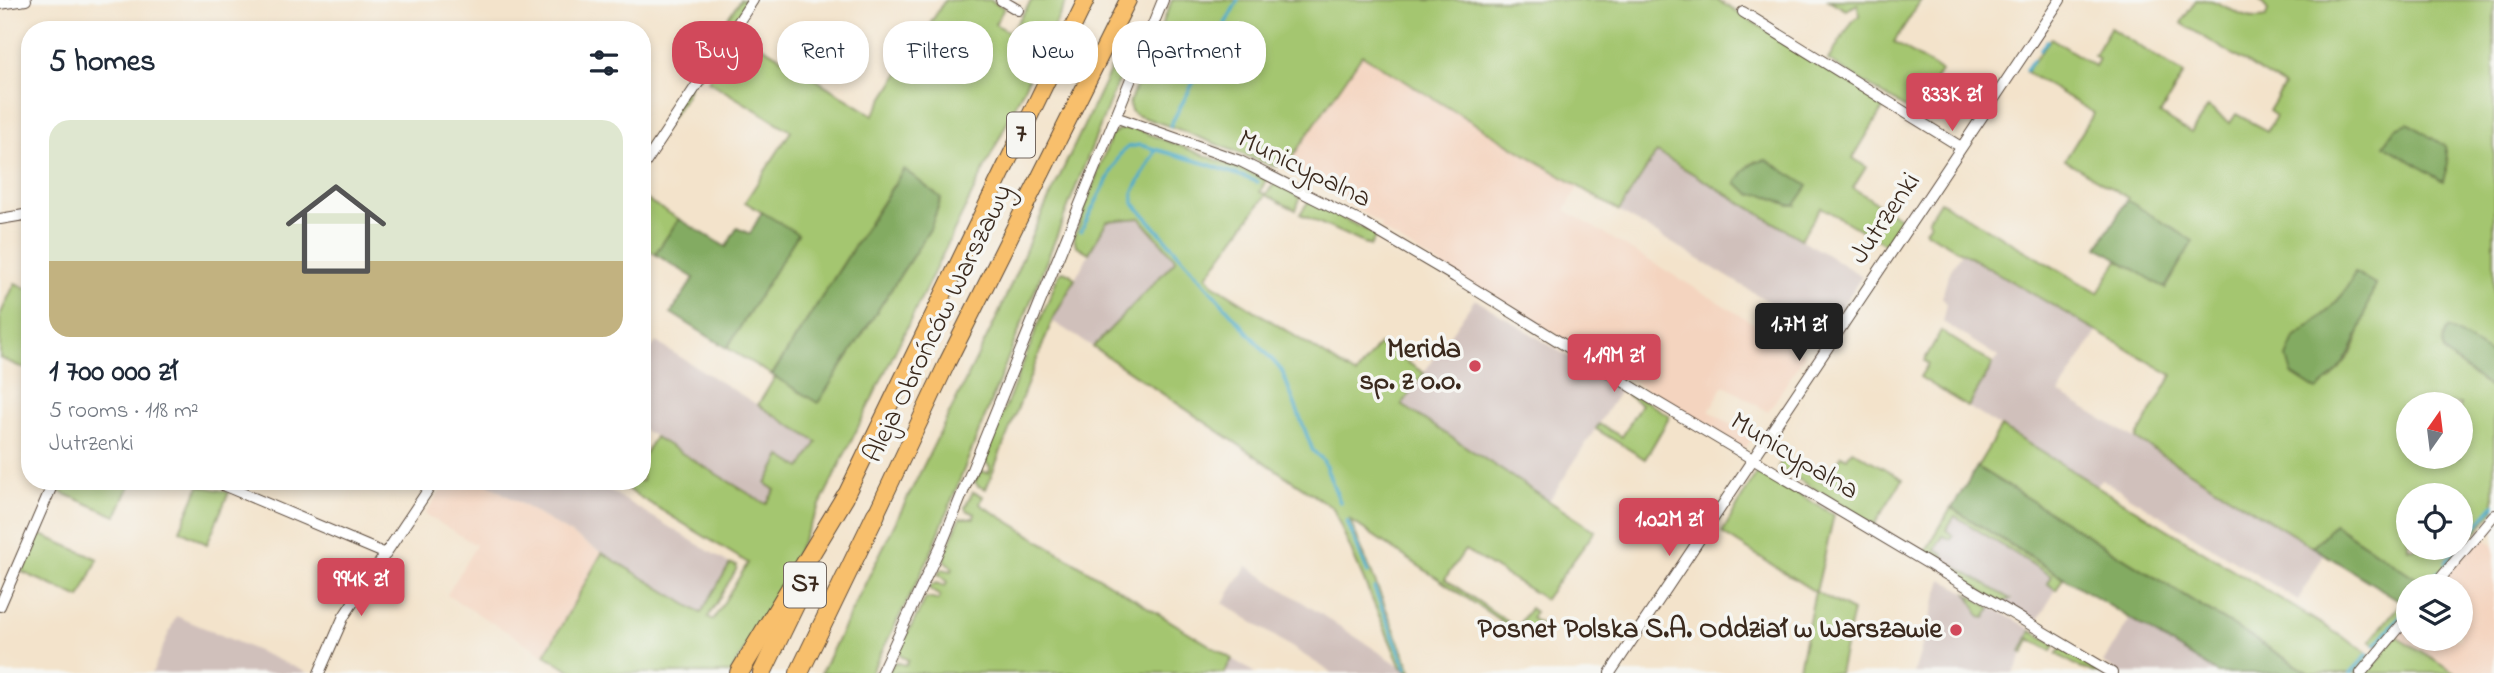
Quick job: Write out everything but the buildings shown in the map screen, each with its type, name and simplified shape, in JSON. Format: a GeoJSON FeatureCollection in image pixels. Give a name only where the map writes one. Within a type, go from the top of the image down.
{"type":"FeatureCollection","features":[{"type":"Feature","properties":{"kind":"highway"},"geometry":{"type":"LineString","coordinates":[[739,673],[845,497]]}},
{"type":"Feature","properties":{"kind":"highway","name":"Aleja Obrońców Warszawy"},"geometry":{"type":"LineString","coordinates":[[762,673],[845,497]]}},
{"type":"Feature","properties":{"kind":"highway","name":"Aleja Obrońców Warszawy"},"geometry":{"type":"LineString","coordinates":[[799,673],[876,514]]}},
{"type":"Feature","properties":{"kind":"main road","name":"Aleja Obrońców Warszawy"},"geometry":{"type":"LineString","coordinates":[[845,497],[1086,0]]}},
{"type":"Feature","properties":{"kind":"main road","name":"Aleja Obrońców Warszawy"},"geometry":{"type":"LineString","coordinates":[[876,514],[947,363],[1128,0]]}},
{"type":"Feature","properties":{"kind":"street"},"geometry":{"type":"LineString","coordinates":[[0,4],[26,0]]}},
{"type":"Feature","properties":{"kind":"street"},"geometry":{"type":"LineString","coordinates":[[651,154],[753,0]]}},
{"type":"Feature","properties":{"kind":"street"},"geometry":{"type":"LineString","coordinates":[[1001,0],[1017,10]]}},
{"type":"Feature","properties":{"kind":"street"},"geometry":{"type":"LineString","coordinates":[[881,673],[943,541],[1163,0]]}},
{"type":"Feature","properties":{"kind":"street","name":"Jutrzenki"},"geometry":{"type":"LineString","coordinates":[[1610,673],[2060,0]]}},
{"type":"Feature","properties":{"kind":"street"},"geometry":{"type":"LineString","coordinates":[[1743,12],[1961,147]]}},
{"type":"Feature","properties":{"kind":"street","name":"Municypalna"},"geometry":{"type":"LineString","coordinates":[[1115,117],[1240,161],[1365,224],[2112,673]]}},
{"type":"Feature","properties":{"kind":"street"},"geometry":{"type":"LineString","coordinates":[[0,219],[21,216]]}},
{"type":"Feature","properties":{"kind":"street"},"geometry":{"type":"LineString","coordinates":[[0,606],[50,490]]}},
{"type":"Feature","properties":{"kind":"street"},"geometry":{"type":"LineString","coordinates":[[240,490],[386,554]]}},
{"type":"Feature","properties":{"kind":"street"},"geometry":{"type":"LineString","coordinates":[[319,673],[343,619],[428,490]]}},
{"type":"Feature","properties":{"kind":"street"},"geometry":{"type":"LineString","coordinates":[[2444,574],[2494,515]]}},
{"type":"Feature","properties":{"kind":"street"},"geometry":{"type":"LineString","coordinates":[[2361,673],[2396,631]]}},
{"type":"Feature","properties":{"kind":"shaded area"},"geometry":{"type":"Polygon","coordinates":[[[1362,55],[1579,186],[1565,210],[1805,354],[1768,412],[1724,385],[1709,411],[1752,437],[1745,449],[1380,229],[1382,225],[1286,166],[1362,55]]]}},
{"type":"Feature","properties":{"kind":"shaded area"},"geometry":{"type":"Polygon","coordinates":[[[1657,152],[1862,276],[1835,318],[1826,317],[1821,326],[1824,335],[1619,211],[1657,152]]]}},
{"type":"Feature","properties":{"kind":"shaded area"},"geometry":{"type":"Polygon","coordinates":[[[1140,218],[1176,259],[1093,347],[1052,321],[1107,221],[1140,218]]]}},
{"type":"Feature","properties":{"kind":"shaded area"},"geometry":{"type":"Polygon","coordinates":[[[1961,253],[2097,332],[2059,393],[2324,554],[2298,600],[2101,479],[2096,486],[1968,407],[1998,357],[1943,322],[1947,304],[1942,297],[1949,273],[1961,253]]]}},
{"type":"Feature","properties":{"kind":"shaded area"},"geometry":{"type":"Polygon","coordinates":[[[1475,299],[1621,389],[1549,501],[1402,404],[1475,299]]]}},
{"type":"Feature","properties":{"kind":"shaded area"},"geometry":{"type":"Polygon","coordinates":[[[656,342],[818,442],[801,468],[781,456],[767,484],[776,490],[766,504],[651,434],[651,349],[656,342]]]}},
{"type":"Feature","properties":{"kind":"shaded area"},"geometry":{"type":"Polygon","coordinates":[[[441,490],[498,490],[602,553],[545,655],[447,595],[476,545],[425,514],[441,490]]]}},
{"type":"Feature","properties":{"kind":"shaded area"},"geometry":{"type":"Polygon","coordinates":[[[498,490],[609,490],[730,564],[702,613],[498,490]]]}},
{"type":"Feature","properties":{"kind":"shaded area"},"geometry":{"type":"Polygon","coordinates":[[[1951,508],[2063,578],[2036,623],[1923,556],[1951,508]]]}},
{"type":"Feature","properties":{"kind":"shaded area"},"geometry":{"type":"Polygon","coordinates":[[[2480,536],[2494,545],[2494,673],[2456,673],[2420,651],[2473,651],[2473,574],[2447,574],[2459,560],[2473,560],[2473,544],[2480,536]]]}},
{"type":"Feature","properties":{"kind":"shaded area"},"geometry":{"type":"Polygon","coordinates":[[[1247,566],[1411,673],[1332,673],[1223,603],[1247,566]]]}},
{"type":"Feature","properties":{"kind":"shaded area"},"geometry":{"type":"Polygon","coordinates":[[[1942,579],[2034,631],[2014,673],[1914,673],[1942,579]]]}},
{"type":"Feature","properties":{"kind":"shaded area"},"geometry":{"type":"Polygon","coordinates":[[[176,616],[207,629],[308,673],[152,673],[176,616]]]}},
{"type":"Feature","properties":{"kind":"shaded area"},"geometry":{"type":"Polygon","coordinates":[[[2130,619],[2218,673],[2120,673],[2103,663],[2130,619]]]}},
{"type":"Feature","properties":{"kind":"shaded area"},"geometry":{"type":"Polygon","coordinates":[[[1232,659],[1255,673],[1224,673],[1232,659]]]}},
{"type":"Feature","properties":{"kind":"green space"},"geometry":{"type":"Polygon","coordinates":[[[740,0],[749,0],[735,21],[726,21],[740,0]]]}},
{"type":"Feature","properties":{"kind":"green space"},"geometry":{"type":"Polygon","coordinates":[[[945,0],[990,0],[1004,8],[995,24],[1007,31],[1007,84],[1026,84],[773,601],[731,673],[575,673],[545,655],[602,553],[701,613],[730,564],[737,565],[708,617],[713,620],[748,563],[628,490],[651,490],[651,443],[655,437],[766,504],[775,490],[766,484],[781,456],[801,468],[817,442],[758,405],[775,377],[818,403],[930,229],[941,199],[903,170],[772,375],[727,348],[797,234],[745,202],[791,131],[713,84],[763,84],[763,47],[777,55],[777,84],[823,84],[873,115],[892,84],[993,84],[993,21],[932,21],[945,0]]]}},
{"type":"Feature","properties":{"kind":"green space"},"geometry":{"type":"Polygon","coordinates":[[[1032,0],[1067,0],[1057,21],[1018,21],[1032,0]]]}},
{"type":"Feature","properties":{"kind":"green space"},"geometry":{"type":"Polygon","coordinates":[[[1172,0],[1717,0],[1886,103],[1853,158],[1866,167],[1853,188],[1902,219],[1885,244],[1821,207],[1801,239],[1657,152],[1619,211],[1362,55],[1286,166],[1270,165],[1131,111],[1129,103],[1137,84],[1266,84],[1266,21],[1163,21],[1172,0]],[[1756,161],[1748,166],[1736,183],[1795,205],[1756,161]]]}},
{"type":"Feature","properties":{"kind":"green space"},"geometry":{"type":"Polygon","coordinates":[[[1829,0],[1921,0],[1894,42],[1941,71],[1915,114],[1828,60],[1854,19],[1859,16],[1858,4],[1846,10],[1829,0]]]}},
{"type":"Feature","properties":{"kind":"green space"},"geometry":{"type":"Polygon","coordinates":[[[2196,0],[2213,1],[2244,16],[2258,18],[2266,17],[2268,10],[2259,0],[2494,0],[2494,356],[2448,328],[2445,353],[2494,391],[2494,511],[2473,536],[2473,483],[2396,483],[2396,560],[2452,560],[2440,574],[2409,574],[2335,524],[2313,547],[2136,439],[2172,375],[1925,231],[1930,223],[1928,220],[1940,201],[2098,293],[2118,260],[2165,287],[2128,198],[2065,160],[2094,113],[2026,72],[2051,38],[2095,66],[2099,59],[2094,55],[2110,28],[2184,74],[2160,114],[2191,133],[2208,107],[2230,123],[2236,114],[2267,131],[2276,116],[2269,111],[2284,86],[2181,23],[2196,0]],[[2375,284],[2344,293],[2329,310],[2295,338],[2330,380],[2351,354],[2375,284]]]}},
{"type":"Feature","properties":{"kind":"green space"},"geometry":{"type":"Polygon","coordinates":[[[1112,67],[1112,84],[1117,84],[928,560],[871,673],[821,673],[999,313],[1035,228],[1112,67]]]}},
{"type":"Feature","properties":{"kind":"green space"},"geometry":{"type":"Polygon","coordinates":[[[688,84],[690,86],[685,97],[651,148],[651,140],[688,84]]]}},
{"type":"Feature","properties":{"kind":"green space"},"geometry":{"type":"Polygon","coordinates":[[[2408,123],[2445,146],[2448,163],[2443,181],[2384,145],[2396,128],[2408,123]]]}},
{"type":"Feature","properties":{"kind":"green space"},"geometry":{"type":"Polygon","coordinates":[[[1133,128],[1264,178],[1266,180],[1260,192],[1266,194],[1275,183],[1300,198],[1296,210],[1266,195],[1207,276],[1213,284],[1356,375],[1379,344],[1424,373],[1402,405],[1595,531],[1545,599],[1465,550],[1445,579],[1517,628],[1516,631],[1350,520],[1412,673],[1401,667],[1333,508],[1093,347],[1176,260],[1140,218],[1107,221],[1089,253],[1076,245],[1074,238],[1111,136],[1118,130],[1133,128]]]}},
{"type":"Feature","properties":{"kind":"green space"},"geometry":{"type":"Polygon","coordinates":[[[1767,160],[1808,186],[1795,205],[1763,194],[1752,195],[1736,183],[1748,167],[1767,160]]]}},
{"type":"Feature","properties":{"kind":"green space"},"geometry":{"type":"Polygon","coordinates":[[[904,169],[941,198],[930,229],[818,403],[772,375],[904,169]]]}},
{"type":"Feature","properties":{"kind":"green space"},"geometry":{"type":"Polygon","coordinates":[[[2127,200],[2193,241],[2165,288],[2098,247],[2127,200]]]}},
{"type":"Feature","properties":{"kind":"green space"},"geometry":{"type":"Polygon","coordinates":[[[651,202],[679,219],[655,254],[651,252],[651,202]]]}},
{"type":"Feature","properties":{"kind":"green space"},"geometry":{"type":"Polygon","coordinates":[[[1308,202],[1377,235],[1370,246],[1300,214],[1308,202]]]}},
{"type":"Feature","properties":{"kind":"green space"},"geometry":{"type":"Polygon","coordinates":[[[762,212],[798,234],[727,348],[671,313],[694,278],[655,254],[679,219],[726,247],[737,228],[750,234],[762,212]]]}},
{"type":"Feature","properties":{"kind":"green space"},"geometry":{"type":"Polygon","coordinates":[[[1063,271],[1075,279],[1052,321],[986,489],[975,482],[981,471],[988,473],[990,470],[984,460],[1059,274],[1063,271]]]}},
{"type":"Feature","properties":{"kind":"green space"},"geometry":{"type":"Polygon","coordinates":[[[2355,272],[2375,284],[2349,355],[2330,379],[2317,390],[2292,374],[2287,357],[2295,338],[2329,310],[2344,293],[2355,272]]]}},
{"type":"Feature","properties":{"kind":"green space"},"geometry":{"type":"Polygon","coordinates":[[[15,283],[21,286],[21,367],[0,358],[0,315],[15,283]]]}},
{"type":"Feature","properties":{"kind":"green space"},"geometry":{"type":"Polygon","coordinates":[[[2448,328],[2494,356],[2494,391],[2445,353],[2443,340],[2448,328]]]}},
{"type":"Feature","properties":{"kind":"green space"},"geometry":{"type":"Polygon","coordinates":[[[1941,331],[1993,364],[1968,407],[1920,377],[1928,364],[1924,361],[1941,331]]]}},
{"type":"Feature","properties":{"kind":"green space"},"geometry":{"type":"Polygon","coordinates":[[[1630,392],[1670,416],[1645,459],[1596,429],[1599,424],[1622,437],[1641,404],[1627,395],[1630,392]]]}},
{"type":"Feature","properties":{"kind":"green space"},"geometry":{"type":"Polygon","coordinates":[[[2001,427],[2371,656],[2357,673],[2309,673],[1977,467],[2001,427]]]}},
{"type":"Feature","properties":{"kind":"green space"},"geometry":{"type":"Polygon","coordinates":[[[1852,450],[1903,479],[1874,525],[1778,467],[1784,458],[1824,482],[1842,455],[1847,458],[1852,450]]]}},
{"type":"Feature","properties":{"kind":"green space"},"geometry":{"type":"Polygon","coordinates":[[[1977,467],[2309,673],[2218,673],[1952,508],[1977,467]]]}},
{"type":"Feature","properties":{"kind":"green space"},"geometry":{"type":"Polygon","coordinates":[[[1758,470],[1834,515],[1816,592],[1853,611],[1839,673],[1798,673],[1815,592],[1722,533],[1758,470]]]}},
{"type":"Feature","properties":{"kind":"green space"},"geometry":{"type":"Polygon","coordinates":[[[58,490],[128,490],[116,516],[58,490]]]}},
{"type":"Feature","properties":{"kind":"green space"},"geometry":{"type":"Polygon","coordinates":[[[197,490],[229,492],[207,544],[180,530],[197,490]]]}},
{"type":"Feature","properties":{"kind":"green space"},"geometry":{"type":"Polygon","coordinates":[[[973,492],[983,496],[980,504],[1232,659],[1224,673],[888,673],[894,662],[906,665],[908,660],[901,656],[899,650],[926,598],[938,600],[940,596],[930,590],[930,586],[936,583],[945,586],[947,582],[938,574],[942,569],[952,571],[953,568],[945,561],[946,553],[960,518],[974,518],[975,514],[965,507],[973,492]]]}},
{"type":"Feature","properties":{"kind":"green space"},"geometry":{"type":"Polygon","coordinates":[[[1951,508],[2063,578],[2056,590],[2047,583],[2051,576],[1955,516],[1946,530],[1953,535],[1951,539],[1943,536],[1935,549],[1944,555],[1945,561],[1938,564],[1923,556],[1951,508]]]}},
{"type":"Feature","properties":{"kind":"green space"},"geometry":{"type":"Polygon","coordinates":[[[2334,524],[2409,574],[2396,574],[2396,598],[2313,547],[2334,524]]]}},
{"type":"Feature","properties":{"kind":"green space"},"geometry":{"type":"Polygon","coordinates":[[[39,534],[98,559],[80,598],[22,572],[39,534]]]}},
{"type":"Feature","properties":{"kind":"green space"},"geometry":{"type":"Polygon","coordinates":[[[1954,566],[2010,599],[2002,603],[1955,574],[1954,566]]]}},
{"type":"Feature","properties":{"kind":"green space"},"geometry":{"type":"Polygon","coordinates":[[[1968,594],[1991,608],[1985,618],[1980,617],[1968,594]]]}},
{"type":"Feature","properties":{"kind":"green space"},"geometry":{"type":"Polygon","coordinates":[[[1530,608],[1535,612],[1531,618],[1542,625],[1537,633],[1520,623],[1530,608]]]}},
{"type":"Feature","properties":{"kind":"green space"},"geometry":{"type":"Polygon","coordinates":[[[2396,609],[2396,627],[2379,647],[2370,641],[2396,609]]]}},
{"type":"Feature","properties":{"kind":"green space"},"geometry":{"type":"Polygon","coordinates":[[[2031,631],[2055,644],[2052,651],[2030,639],[2024,653],[2021,652],[2031,631]]]}},
{"type":"Feature","properties":{"kind":"green space"},"geometry":{"type":"Polygon","coordinates":[[[2396,636],[2396,651],[2420,651],[2456,673],[2365,673],[2385,654],[2383,651],[2396,636]]]}},
{"type":"Feature","properties":{"kind":"green space"},"geometry":{"type":"Polygon","coordinates":[[[2060,649],[2103,673],[2074,664],[2057,654],[2060,649]]]}},
{"type":"Feature","properties":{"kind":"waterway"},"geometry":{"type":"LineString","coordinates":[[1170,126],[1238,0]]}},
{"type":"Feature","properties":{"kind":"waterway"},"geometry":{"type":"LineString","coordinates":[[2040,50],[2047,41]]}},
{"type":"Feature","properties":{"kind":"waterway"},"geometry":{"type":"LineString","coordinates":[[2026,70],[2033,60]]}},
{"type":"Feature","properties":{"kind":"waterway"},"geometry":{"type":"LineString","coordinates":[[1081,231],[1121,153],[1128,147],[1140,145],[1258,182]]}},
{"type":"Feature","properties":{"kind":"waterway"},"geometry":{"type":"LineString","coordinates":[[1156,150],[1133,193],[1133,202],[1282,371],[1313,451],[1323,460],[1340,502]]}},
{"type":"Feature","properties":{"kind":"waterway"},"geometry":{"type":"LineString","coordinates":[[2473,529],[2494,505]]}},
{"type":"Feature","properties":{"kind":"waterway"},"geometry":{"type":"LineString","coordinates":[[1347,521],[1368,573]]}},
{"type":"Feature","properties":{"kind":"waterway"},"geometry":{"type":"LineString","coordinates":[[1374,588],[1406,668]]}},
{"type":"Feature","properties":{"kind":"waterway"},"geometry":{"type":"LineString","coordinates":[[2375,645],[2396,621]]}},
{"type":"Feature","properties":{"kind":"waterway"},"geometry":{"type":"LineString","coordinates":[[2351,673],[2368,654]]}},
{"type":"Feature","properties":{"kind":"place","name":"Merida sp. z o.o."},"geometry":{"type":"Point","coordinates":[1475,366]}},
{"type":"Feature","properties":{"kind":"place","name":"Posnet Polska S.A. Oddział w Warszawie"},"geometry":{"type":"Point","coordinates":[1956,630]}}]}
